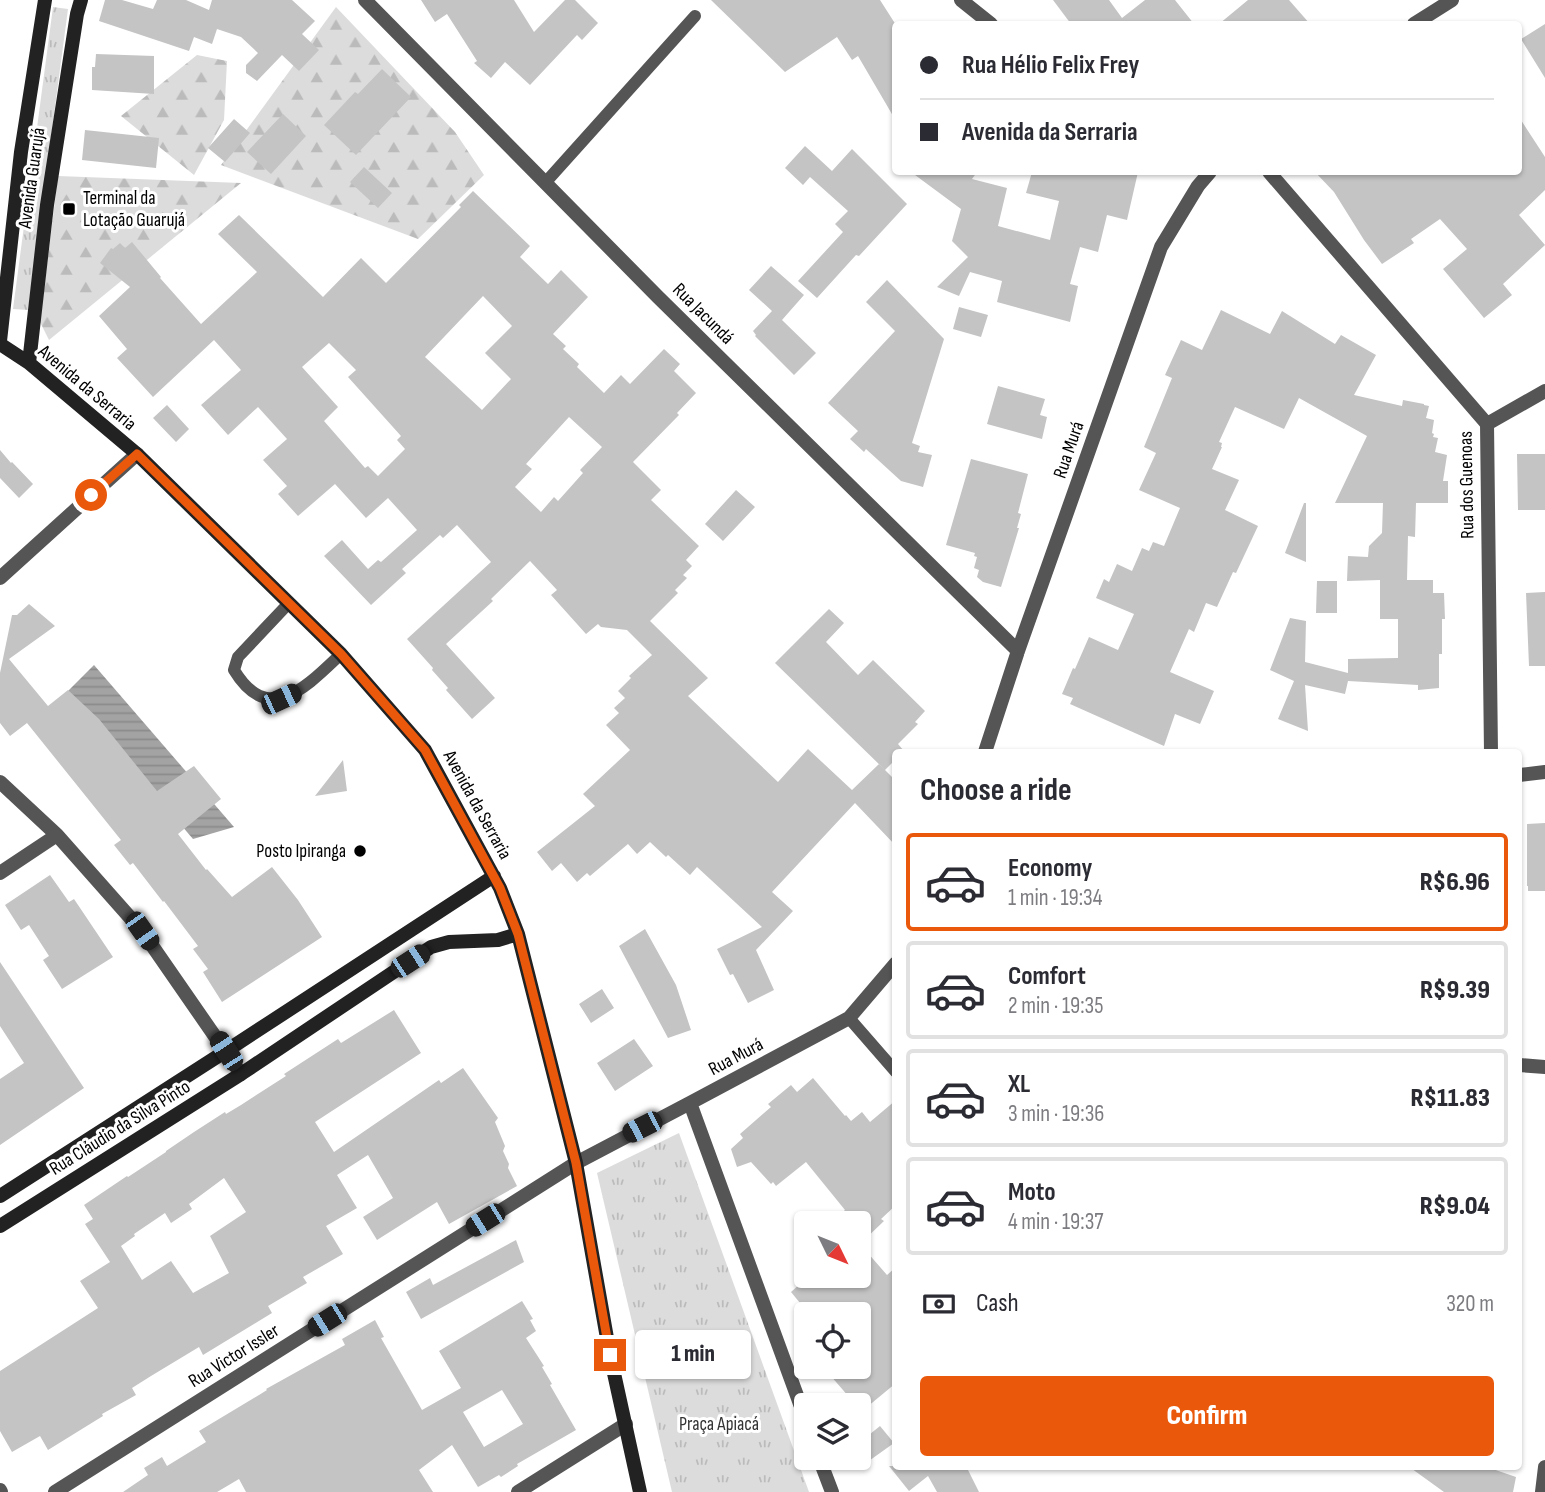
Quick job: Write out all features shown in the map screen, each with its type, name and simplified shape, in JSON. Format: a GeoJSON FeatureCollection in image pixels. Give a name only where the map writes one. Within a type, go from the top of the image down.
{"type":"FeatureCollection","features":[{"type":"Feature","properties":{"kind":"street","name":"Avenida Guarujá"},"geometry":{"type":"LineString","coordinates":[[0,343],[21,152],[45,0]]}},
{"type":"Feature","properties":{"kind":"street","name":"Avenida Guarujá"},"geometry":{"type":"LineString","coordinates":[[29,363],[47,205],[81,0]]}},
{"type":"Feature","properties":{"kind":"street","name":"Rua Jacundá"},"geometry":{"type":"LineString","coordinates":[[365,0],[668,307],[1018,651]]}},
{"type":"Feature","properties":{"kind":"street"},"geometry":{"type":"LineString","coordinates":[[961,0],[988,21]]}},
{"type":"Feature","properties":{"kind":"street"},"geometry":{"type":"LineString","coordinates":[[1419,21],[1452,0]]}},
{"type":"Feature","properties":{"kind":"street","name":"Rua Murá"},"geometry":{"type":"LineString","coordinates":[[986,749],[1161,247],[1207,175]]}},
{"type":"Feature","properties":{"kind":"street","name":"Rua dos Guenoas"},"geometry":{"type":"LineString","coordinates":[[1272,175],[1487,424],[1490,749]]}},
{"type":"Feature","properties":{"kind":"street","name":"Avenida da Serraria"},"geometry":{"type":"LineString","coordinates":[[0,343],[29,363],[137,454],[341,654],[425,750],[494,876],[518,934],[576,1163],[610,1355],[640,1492]]}},
{"type":"Feature","properties":{"kind":"street"},"geometry":{"type":"LineString","coordinates":[[1487,424],[1545,391]]}},
{"type":"Feature","properties":{"kind":"street"},"geometry":{"type":"LineString","coordinates":[[0,578],[137,454]]}},
{"type":"Feature","properties":{"kind":"street"},"geometry":{"type":"LineString","coordinates":[[1522,775],[1545,772]]}},
{"type":"Feature","properties":{"kind":"street"},"geometry":{"type":"LineString","coordinates":[[0,782],[57,835],[142,931],[241,1074]]}},
{"type":"Feature","properties":{"kind":"street"},"geometry":{"type":"LineString","coordinates":[[0,873],[57,835]]}},
{"type":"Feature","properties":{"kind":"street","name":"Rua Cláudio da Silva Pinto"},"geometry":{"type":"LineString","coordinates":[[0,1196],[494,876]]}},
{"type":"Feature","properties":{"kind":"street","name":"Rua Cláudio da Silva Pinto"},"geometry":{"type":"LineString","coordinates":[[0,1226],[241,1074],[431,947],[449,942],[498,940],[518,934]]}},
{"type":"Feature","properties":{"kind":"street","name":"Rua Murá"},"geometry":{"type":"LineString","coordinates":[[576,1163],[849,1018],[892,970]]}},
{"type":"Feature","properties":{"kind":"street"},"geometry":{"type":"LineString","coordinates":[[1522,1065],[1545,1067]]}},
{"type":"Feature","properties":{"kind":"street"},"geometry":{"type":"LineString","coordinates":[[690,1103],[796,1393]]}},
{"type":"Feature","properties":{"kind":"street"},"geometry":{"type":"LineString","coordinates":[[51,1163],[65,1185]]}},
{"type":"Feature","properties":{"kind":"street","name":"Rua Victor Issler"},"geometry":{"type":"LineString","coordinates":[[55,1492],[576,1163]]}},
{"type":"Feature","properties":{"kind":"street"},"geometry":{"type":"LineString","coordinates":[[518,1492],[626,1424]]}},
{"type":"Feature","properties":{"kind":"street"},"geometry":{"type":"LineString","coordinates":[[1542,1492],[1545,1466]]}},
{"type":"Feature","properties":{"kind":"street"},"geometry":{"type":"LineString","coordinates":[[824,1470],[832,1492]]}},
{"type":"Feature","properties":{"kind":"lane"},"geometry":{"type":"LineString","coordinates":[[545,183],[695,16]]}},
{"type":"Feature","properties":{"kind":"lane"},"geometry":{"type":"LineString","coordinates":[[289,603],[238,657],[234,670],[251,691],[267,698],[281,699],[303,688],[341,654]]}},
{"type":"Feature","properties":{"kind":"lane"},"geometry":{"type":"LineString","coordinates":[[849,1018],[892,1067]]}},
{"type":"Feature","properties":{"kind":"green space"},"geometry":{"type":"Polygon","coordinates":[[[53,7],[68,9],[28,310],[13,309],[53,7]]]}},
{"type":"Feature","properties":{"kind":"green space"},"geometry":{"type":"Polygon","coordinates":[[[336,7],[455,132],[484,175],[418,239],[221,165],[336,7]]]}},
{"type":"Feature","properties":{"kind":"green space"},"geometry":{"type":"Polygon","coordinates":[[[197,55],[227,61],[224,120],[194,175],[121,116],[197,55]]]}},
{"type":"Feature","properties":{"kind":"green space"},"geometry":{"type":"Polygon","coordinates":[[[58,176],[241,183],[49,340],[40,322],[58,176]]]}},
{"type":"Feature","properties":{"kind":"green space","name":"Praça Apiacá"},"geometry":{"type":"Polygon","coordinates":[[[679,1133],[794,1451],[794,1470],[801,1470],[809,1492],[672,1492],[597,1173],[679,1133]]]}},
{"type":"Feature","properties":{"kind":"shaded area"},"geometry":{"type":"Polygon","coordinates":[[[94,665],[234,827],[193,839],[67,692],[94,665]]]}},
{"type":"Feature","properties":{"kind":"building"},"geometry":{"type":"Polygon","coordinates":[[[105,0],[122,0],[153,9],[157,0],[186,0],[209,10],[212,0],[292,0],[315,21],[302,34],[319,50],[299,71],[282,55],[257,81],[246,73],[246,65],[258,53],[241,37],[217,29],[212,44],[194,37],[189,51],[99,21],[105,0]]]}},
{"type":"Feature","properties":{"kind":"building"},"geometry":{"type":"Polygon","coordinates":[[[421,0],[514,0],[534,32],[565,0],[575,0],[598,23],[582,40],[577,35],[530,85],[505,62],[491,78],[474,63],[477,61],[447,14],[435,22],[421,0]]]}},
{"type":"Feature","properties":{"kind":"building"},"geometry":{"type":"Polygon","coordinates":[[[711,0],[880,0],[893,21],[892,114],[858,56],[852,60],[837,37],[785,72],[711,0]]]}},
{"type":"Feature","properties":{"kind":"building"},"geometry":{"type":"Polygon","coordinates":[[[1053,0],[1109,0],[1122,18],[1145,0],[1175,0],[1192,21],[1069,21],[1053,0]]]}},
{"type":"Feature","properties":{"kind":"building"},"geometry":{"type":"Polygon","coordinates":[[[1248,0],[1289,0],[1307,21],[1223,21],[1248,0]]]}},
{"type":"Feature","properties":{"kind":"building"},"geometry":{"type":"Polygon","coordinates":[[[1545,24],[1545,78],[1522,41],[1545,24]]]}},
{"type":"Feature","properties":{"kind":"building"},"geometry":{"type":"Polygon","coordinates":[[[96,54],[154,56],[154,94],[92,90],[92,67],[95,67],[96,54]]]}},
{"type":"Feature","properties":{"kind":"building"},"geometry":{"type":"Polygon","coordinates":[[[382,69],[411,97],[356,155],[324,125],[355,92],[358,94],[382,69]]]}},
{"type":"Feature","properties":{"kind":"building"},"geometry":{"type":"Polygon","coordinates":[[[283,114],[306,136],[271,174],[247,152],[283,114]]]}},
{"type":"Feature","properties":{"kind":"building"},"geometry":{"type":"Polygon","coordinates":[[[234,119],[250,133],[225,162],[208,148],[234,119]]]}},
{"type":"Feature","properties":{"kind":"building"},"geometry":{"type":"Polygon","coordinates":[[[1522,122],[1545,157],[1545,190],[1519,215],[1545,245],[1503,284],[1512,295],[1484,318],[1443,269],[1467,249],[1440,219],[1411,239],[1414,243],[1382,264],[1334,192],[1318,175],[1522,175],[1522,122]]]}},
{"type":"Feature","properties":{"kind":"building"},"geometry":{"type":"Polygon","coordinates":[[[85,130],[159,138],[156,168],[82,160],[85,130]]]}},
{"type":"Feature","properties":{"kind":"building"},"geometry":{"type":"Polygon","coordinates":[[[805,146],[832,171],[852,149],[907,204],[817,298],[798,281],[843,232],[835,224],[848,211],[810,177],[803,185],[785,168],[805,146]]]}},
{"type":"Feature","properties":{"kind":"building"},"geometry":{"type":"Polygon","coordinates":[[[364,167],[392,193],[378,208],[350,182],[364,167]]]}},
{"type":"Feature","properties":{"kind":"building"},"geometry":{"type":"Polygon","coordinates":[[[915,175],[975,175],[972,179],[1007,188],[998,226],[1050,240],[1059,201],[1026,193],[1031,175],[1137,175],[1127,220],[1107,215],[1098,252],[1080,247],[1070,284],[1078,286],[1070,322],[997,302],[1002,281],[970,272],[959,296],[937,287],[968,257],[952,241],[961,209],[915,175]]]}},
{"type":"Feature","properties":{"kind":"building"},"geometry":{"type":"Polygon","coordinates":[[[473,191],[530,246],[520,257],[548,284],[561,270],[588,297],[553,334],[566,346],[563,349],[579,364],[577,367],[604,393],[621,375],[630,384],[664,349],[680,364],[674,371],[696,393],[677,413],[679,415],[633,462],[661,490],[651,500],[699,546],[686,560],[692,566],[683,575],[687,578],[675,590],[678,593],[650,621],[708,678],[688,696],[778,782],[808,749],[852,790],[879,764],[892,777],[892,842],[855,803],[772,892],[793,911],[756,950],[774,990],[748,1003],[717,949],[762,927],[697,867],[690,875],[650,842],[637,854],[628,844],[590,876],[587,873],[577,882],[561,863],[552,871],[537,852],[595,806],[583,794],[630,750],[606,725],[619,713],[614,708],[625,698],[618,691],[631,678],[629,676],[652,655],[627,630],[601,627],[598,624],[586,634],[551,595],[557,590],[530,561],[491,599],[493,601],[446,644],[495,698],[472,719],[407,639],[491,562],[457,525],[443,538],[440,535],[402,569],[406,573],[371,605],[324,556],[342,540],[368,569],[378,560],[381,562],[417,530],[388,498],[366,518],[335,484],[298,516],[278,494],[287,486],[263,460],[287,439],[258,407],[228,435],[201,405],[241,370],[214,340],[153,397],[117,358],[127,349],[99,316],[130,287],[100,263],[111,248],[120,243],[125,248],[132,242],[201,324],[257,272],[218,234],[239,215],[323,297],[361,258],[386,283],[461,207],[459,205],[473,191]],[[483,296],[425,357],[482,410],[511,379],[485,353],[512,326],[483,296]],[[329,343],[302,367],[338,407],[324,421],[365,468],[368,466],[378,476],[405,449],[397,440],[401,436],[348,377],[356,370],[329,343]],[[569,417],[526,464],[532,469],[515,487],[541,512],[554,497],[558,501],[583,473],[580,470],[602,447],[569,417]]]}},
{"type":"Feature","properties":{"kind":"building"},"geometry":{"type":"Polygon","coordinates":[[[771,266],[804,295],[782,320],[816,353],[794,375],[753,331],[772,311],[749,290],[771,266]]]}},
{"type":"Feature","properties":{"kind":"building"},"geometry":{"type":"Polygon","coordinates":[[[887,280],[944,339],[912,443],[920,446],[918,452],[932,455],[923,487],[901,481],[866,449],[864,452],[850,439],[858,431],[828,403],[895,331],[866,302],[887,280]]]}},
{"type":"Feature","properties":{"kind":"building"},"geometry":{"type":"Polygon","coordinates":[[[959,307],[988,315],[981,337],[953,329],[959,307]]]}},
{"type":"Feature","properties":{"kind":"building"},"geometry":{"type":"Polygon","coordinates":[[[1221,310],[1270,334],[1282,311],[1335,344],[1341,335],[1376,355],[1354,395],[1402,406],[1403,400],[1429,406],[1426,418],[1434,420],[1432,433],[1433,437],[1438,438],[1435,452],[1447,455],[1443,481],[1448,481],[1448,503],[1416,503],[1415,537],[1408,536],[1407,580],[1433,580],[1433,593],[1444,593],[1445,619],[1442,619],[1439,688],[1418,690],[1418,685],[1348,681],[1345,694],[1305,685],[1308,731],[1278,719],[1294,681],[1270,670],[1290,618],[1306,621],[1305,662],[1348,673],[1348,659],[1398,658],[1398,619],[1380,619],[1380,580],[1347,581],[1348,556],[1368,557],[1369,546],[1382,533],[1383,503],[1335,503],[1367,436],[1299,398],[1284,429],[1235,407],[1219,442],[1222,447],[1212,469],[1239,480],[1225,510],[1258,526],[1217,607],[1206,603],[1194,632],[1189,629],[1170,672],[1214,691],[1200,724],[1175,714],[1164,746],[1070,704],[1073,698],[1062,694],[1089,637],[1118,650],[1134,614],[1096,598],[1104,579],[1109,582],[1117,564],[1132,571],[1142,548],[1149,551],[1153,542],[1164,546],[1180,508],[1139,490],[1156,453],[1144,447],[1172,378],[1165,375],[1181,340],[1202,350],[1221,310]]]}},
{"type":"Feature","properties":{"kind":"building"},"geometry":{"type":"Polygon","coordinates":[[[998,386],[1045,399],[1040,415],[1047,417],[1042,439],[987,424],[998,386]]]}},
{"type":"Feature","properties":{"kind":"building"},"geometry":{"type":"Polygon","coordinates":[[[167,405],[189,429],[176,442],[153,418],[167,405]]]}},
{"type":"Feature","properties":{"kind":"building"},"geometry":{"type":"Polygon","coordinates":[[[0,450],[33,484],[19,498],[0,478],[0,450]]]}},
{"type":"Feature","properties":{"kind":"building"},"geometry":{"type":"Polygon","coordinates":[[[1517,454],[1545,454],[1545,510],[1518,510],[1517,454]]]}},
{"type":"Feature","properties":{"kind":"building"},"geometry":{"type":"Polygon","coordinates":[[[971,459],[1028,474],[1018,513],[1021,514],[1019,528],[1001,587],[983,582],[977,577],[979,570],[974,568],[977,557],[974,556],[975,553],[946,545],[971,459]]]}},
{"type":"Feature","properties":{"kind":"building"},"geometry":{"type":"Polygon","coordinates":[[[736,490],[755,507],[723,541],[705,524],[736,490]]]}},
{"type":"Feature","properties":{"kind":"building"},"geometry":{"type":"Polygon","coordinates":[[[1306,503],[1306,562],[1285,553],[1306,503]]]}},
{"type":"Feature","properties":{"kind":"building"},"geometry":{"type":"Polygon","coordinates":[[[1317,581],[1337,581],[1337,613],[1316,613],[1317,581]]]}},
{"type":"Feature","properties":{"kind":"building"},"geometry":{"type":"Polygon","coordinates":[[[1545,592],[1545,666],[1529,666],[1526,593],[1545,592]]]}},
{"type":"Feature","properties":{"kind":"building"},"geometry":{"type":"Polygon","coordinates":[[[29,604],[55,626],[9,659],[48,706],[68,690],[99,719],[157,791],[194,766],[221,799],[178,834],[206,870],[232,897],[272,867],[322,937],[222,1002],[203,972],[208,969],[193,949],[198,946],[133,863],[130,865],[114,845],[121,840],[27,723],[10,736],[0,723],[0,673],[12,615],[17,615],[29,604]]]}},
{"type":"Feature","properties":{"kind":"building"},"geometry":{"type":"Polygon","coordinates":[[[829,609],[844,623],[826,642],[858,675],[873,660],[925,711],[915,722],[918,724],[898,744],[902,749],[892,749],[892,763],[885,770],[775,663],[829,609]]]}},
{"type":"Feature","properties":{"kind":"building"},"geometry":{"type":"Polygon","coordinates":[[[343,760],[347,791],[315,796],[343,760]]]}},
{"type":"Feature","properties":{"kind":"building"},"geometry":{"type":"Polygon","coordinates":[[[1545,823],[1545,891],[1528,891],[1527,824],[1545,823]]]}},
{"type":"Feature","properties":{"kind":"building"},"geometry":{"type":"Polygon","coordinates":[[[50,875],[69,902],[74,899],[113,957],[62,989],[43,960],[49,956],[29,925],[21,930],[5,905],[50,875]]]}},
{"type":"Feature","properties":{"kind":"building"},"geometry":{"type":"Polygon","coordinates":[[[645,929],[676,985],[691,1030],[668,1038],[619,946],[645,929]]]}},
{"type":"Feature","properties":{"kind":"building"},"geometry":{"type":"Polygon","coordinates":[[[0,962],[84,1088],[0,1145],[0,1079],[24,1063],[0,1026],[0,962]]]}},
{"type":"Feature","properties":{"kind":"building"},"geometry":{"type":"Polygon","coordinates":[[[602,989],[614,1008],[591,1023],[579,1004],[602,989]]]}},
{"type":"Feature","properties":{"kind":"building"},"geometry":{"type":"Polygon","coordinates":[[[394,1010],[421,1053],[315,1122],[334,1152],[439,1080],[441,1083],[463,1068],[498,1118],[495,1122],[505,1146],[503,1151],[517,1186],[449,1224],[437,1202],[377,1240],[363,1217],[393,1198],[368,1155],[337,1175],[357,1208],[326,1226],[343,1254],[303,1277],[307,1283],[268,1306],[272,1313],[203,1355],[199,1347],[151,1376],[132,1388],[136,1395],[48,1450],[40,1436],[12,1452],[0,1431],[0,1371],[98,1308],[80,1281],[110,1262],[85,1224],[93,1219],[84,1205],[225,1112],[226,1114],[286,1076],[284,1074],[338,1039],[341,1043],[394,1010]],[[224,1178],[189,1204],[192,1209],[171,1223],[165,1213],[121,1246],[142,1280],[171,1261],[193,1293],[229,1273],[210,1236],[246,1212],[224,1178]]]}},
{"type":"Feature","properties":{"kind":"building"},"geometry":{"type":"Polygon","coordinates":[[[634,1039],[653,1066],[615,1091],[597,1063],[634,1039]]]}},
{"type":"Feature","properties":{"kind":"building"},"geometry":{"type":"Polygon","coordinates":[[[813,1078],[851,1121],[862,1112],[870,1122],[892,1103],[892,1209],[872,1232],[872,1211],[844,1211],[806,1162],[776,1186],[751,1162],[737,1167],[731,1149],[743,1138],[740,1134],[771,1107],[768,1104],[791,1085],[797,1092],[813,1078]]]}},
{"type":"Feature","properties":{"kind":"building"},"geometry":{"type":"Polygon","coordinates":[[[516,1240],[524,1262],[421,1319],[406,1292],[430,1278],[433,1285],[516,1240]]]}},
{"type":"Feature","properties":{"kind":"building"},"geometry":{"type":"Polygon","coordinates":[[[872,1258],[887,1275],[892,1271],[892,1386],[871,1404],[871,1393],[846,1393],[833,1379],[871,1379],[871,1302],[799,1302],[791,1292],[796,1288],[872,1288],[872,1258]]]}},
{"type":"Feature","properties":{"kind":"building"},"geometry":{"type":"Polygon","coordinates":[[[522,1301],[533,1319],[530,1320],[536,1331],[526,1338],[544,1366],[542,1367],[552,1384],[550,1385],[576,1430],[517,1464],[518,1466],[501,1477],[499,1475],[478,1487],[452,1445],[419,1470],[433,1492],[246,1492],[239,1479],[217,1492],[123,1492],[148,1475],[144,1468],[162,1457],[167,1466],[206,1442],[199,1431],[266,1389],[345,1345],[342,1339],[375,1320],[384,1337],[381,1338],[422,1410],[461,1388],[439,1351],[522,1301]],[[502,1390],[463,1412],[484,1447],[523,1424],[502,1390]]]}},
{"type":"Feature","properties":{"kind":"building"},"geometry":{"type":"Polygon","coordinates":[[[880,1426],[892,1441],[892,1444],[871,1459],[871,1433],[880,1426]]]}},
{"type":"Feature","properties":{"kind":"building"},"geometry":{"type":"Polygon","coordinates":[[[892,1470],[968,1470],[979,1492],[937,1492],[928,1476],[909,1491],[892,1470]]]}},
{"type":"Feature","properties":{"kind":"building"},"geometry":{"type":"Polygon","coordinates":[[[1414,1470],[1496,1470],[1516,1477],[1513,1492],[1444,1492],[1414,1470]]]}},
{"type":"Feature","properties":{"kind":"place","name":"Terminal da Lotação Guarujá"},"geometry":{"type":"Point","coordinates":[69,209]}},
{"type":"Feature","properties":{"kind":"place","name":"Posto Ipiranga"},"geometry":{"type":"Point","coordinates":[360,851]}},
{"type":"Feature","properties":{"kind":"route"},"geometry":{"type":"LineString","coordinates":[[91,495],[137,454],[341,654],[425,750],[500,888],[518,934],[576,1163],[610,1355]]}}]}
